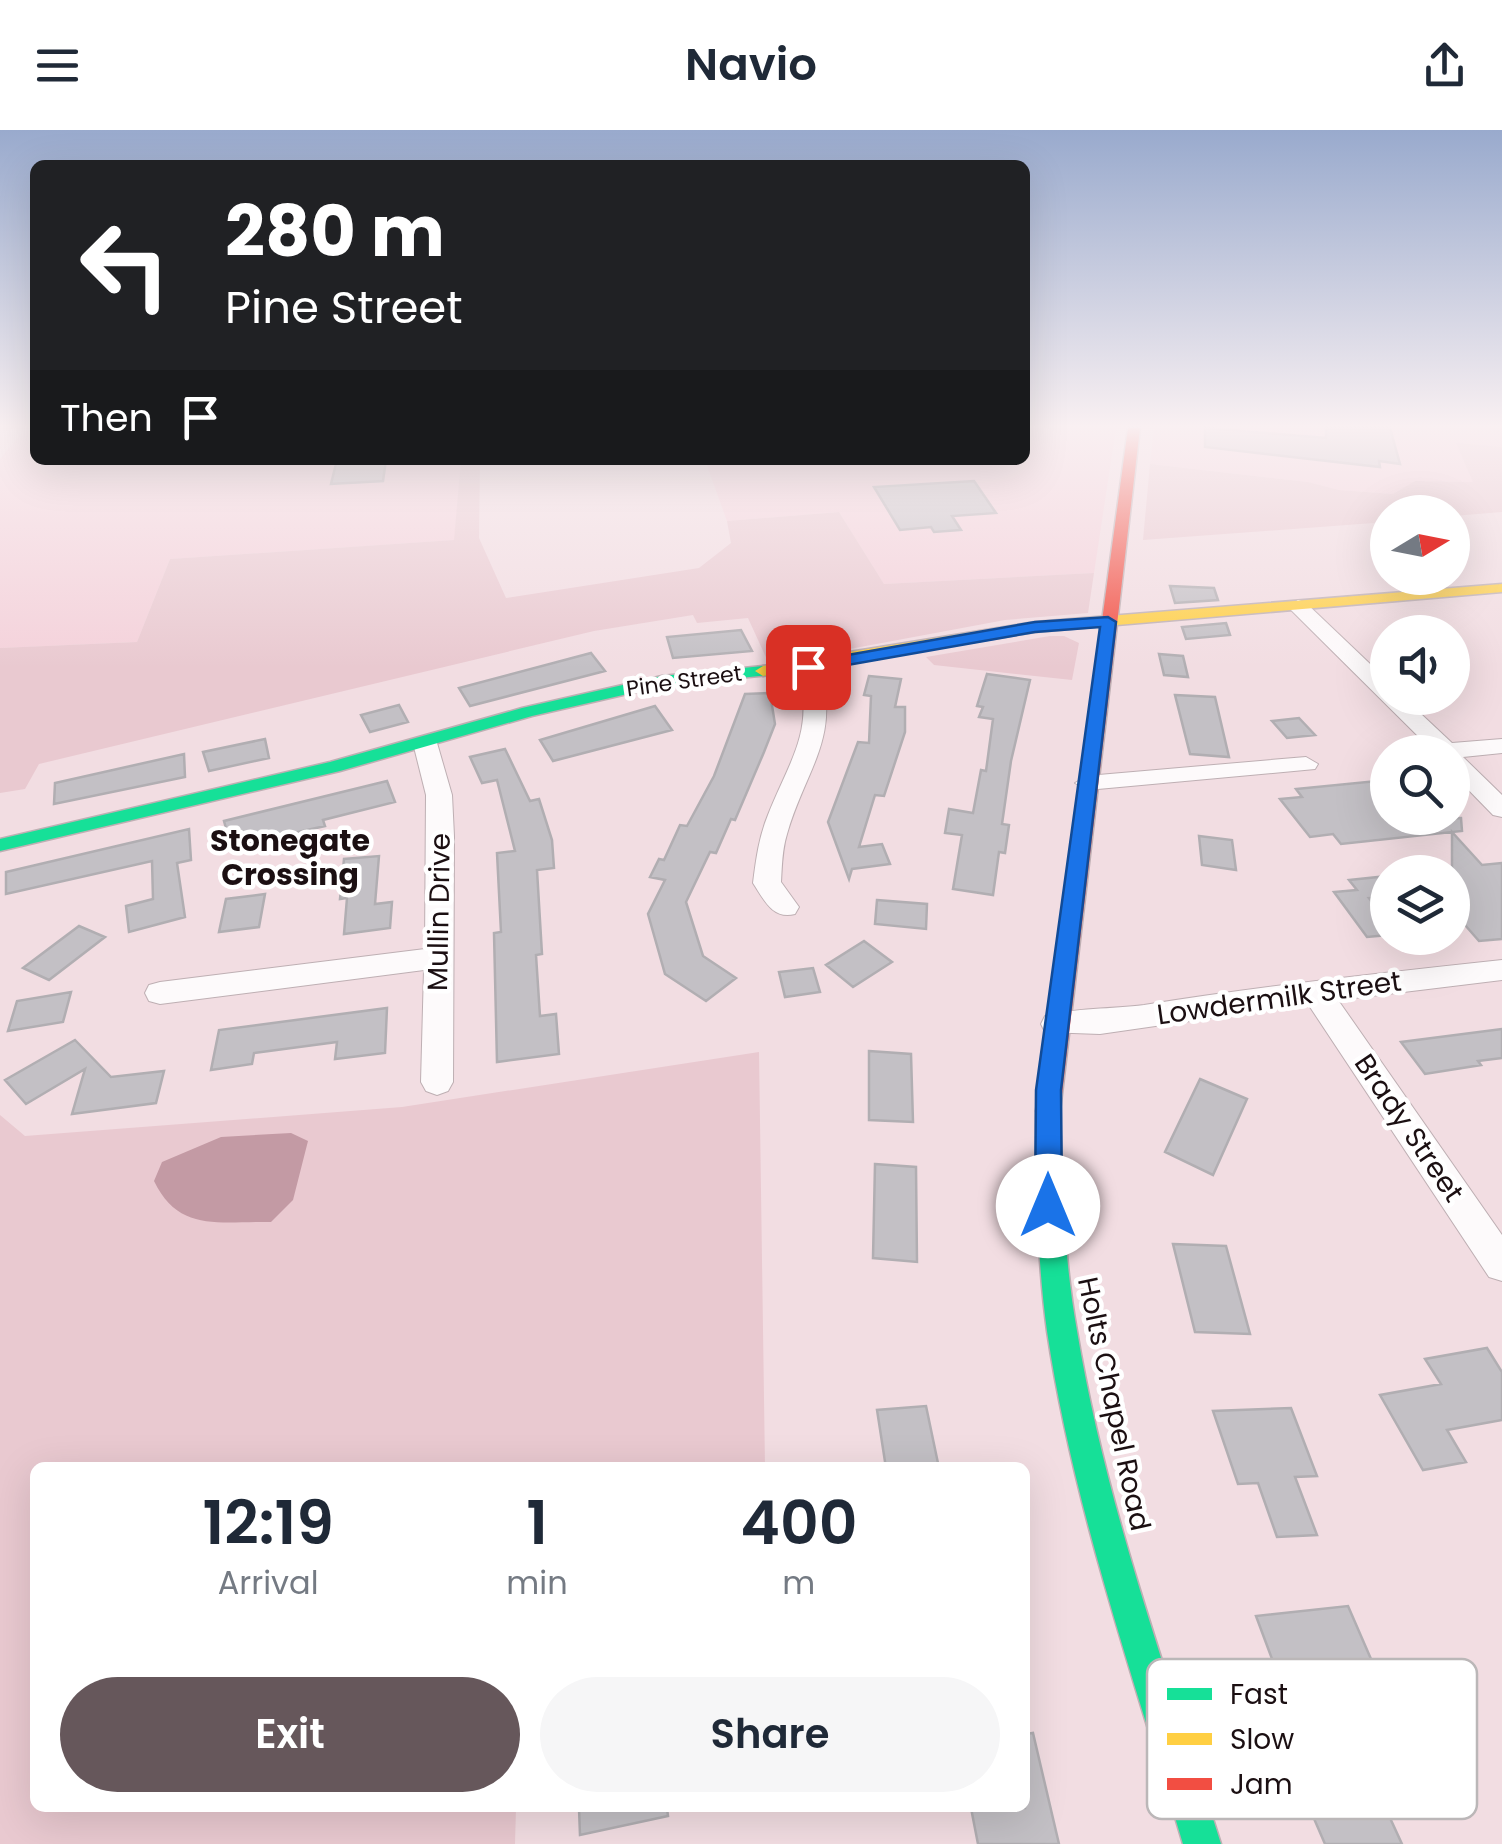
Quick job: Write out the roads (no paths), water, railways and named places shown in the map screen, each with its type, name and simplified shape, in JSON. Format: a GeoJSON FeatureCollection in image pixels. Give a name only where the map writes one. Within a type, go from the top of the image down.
{"type":"FeatureCollection","features":[{"type":"Feature","properties":{"kind":"street","name":"Holts Chapel Road"},"geometry":{"type":"LineString","coordinates":[[1123,508],[1048,1090],[1048,1206],[1062,1331],[1101,1506],[1147,1660]]}},
{"type":"Feature","properties":{"kind":"street","name":"Pine Street"},"geometry":{"type":"LineString","coordinates":[[0,845],[424,743],[645,684],[808,667],[1035,627],[1502,588]]}},
{"type":"Feature","properties":{"kind":"street"},"geometry":{"type":"LineString","coordinates":[[1298,606],[1370,677]]}},
{"type":"Feature","properties":{"kind":"street"},"geometry":{"type":"LineString","coordinates":[[785,907],[767,883],[772,838],[814,740],[819,712],[817,689],[808,667]]}},
{"type":"Feature","properties":{"kind":"street"},"geometry":{"type":"LineString","coordinates":[[1408,715],[1429,735]]}},
{"type":"Feature","properties":{"kind":"street","name":"Mullin Drive"},"geometry":{"type":"LineString","coordinates":[[424,743],[440,795],[437,1082]]}},
{"type":"Feature","properties":{"kind":"street"},"geometry":{"type":"LineString","coordinates":[[1470,749],[1502,746]]}},
{"type":"Feature","properties":{"kind":"street"},"geometry":{"type":"LineString","coordinates":[[1087,784],[1306,764]]}},
{"type":"Feature","properties":{"kind":"street"},"geometry":{"type":"LineString","coordinates":[[1470,776],[1502,809]]}},
{"type":"Feature","properties":{"kind":"street"},"geometry":{"type":"LineString","coordinates":[[160,993],[440,958]]}},
{"type":"Feature","properties":{"kind":"street","name":"Lowdermilk Street"},"geometry":{"type":"LineString","coordinates":[[1056,1024],[1100,1023],[1502,970]]}},
{"type":"Feature","properties":{"kind":"street","name":"Brady Street"},"geometry":{"type":"LineString","coordinates":[[1316,992],[1502,1265]]}},
{"type":"Feature","properties":{"kind":"street","name":"Holts Chapel Road"},"geometry":{"type":"LineString","coordinates":[[1195,1819],[1202,1844]]}},
{"type":"Feature","properties":{"kind":"district","name":"Stonegate Crossing"},"geometry":{"type":"Point","coordinates":[290,857]}}]}
